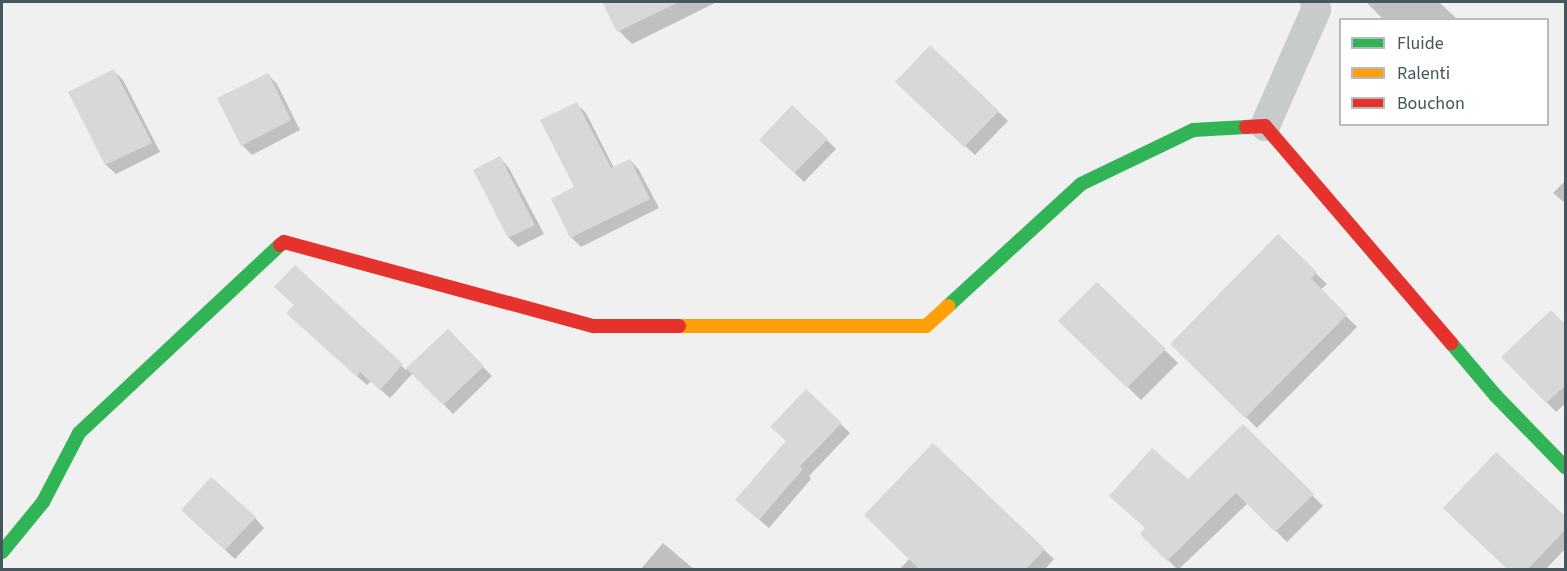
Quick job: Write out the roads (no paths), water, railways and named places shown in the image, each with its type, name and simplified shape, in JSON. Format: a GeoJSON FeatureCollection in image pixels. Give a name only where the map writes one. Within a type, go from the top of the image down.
{"type":"FeatureCollection","features":[{"type":"Feature","properties":{"kind":"street"},"geometry":{"type":"LineString","coordinates":[[1265,126],[1316,10],[1315,2]]}},
{"type":"Feature","properties":{"kind":"street"},"geometry":{"type":"LineString","coordinates":[[1265,126],[1496,396],[1566,468]]}},
{"type":"Feature","properties":{"kind":"street"},"geometry":{"type":"LineString","coordinates":[[2,552],[43,502],[79,433],[284,242],[594,326],[926,326],[1081,184],[1193,130],[1265,126]]}}]}
